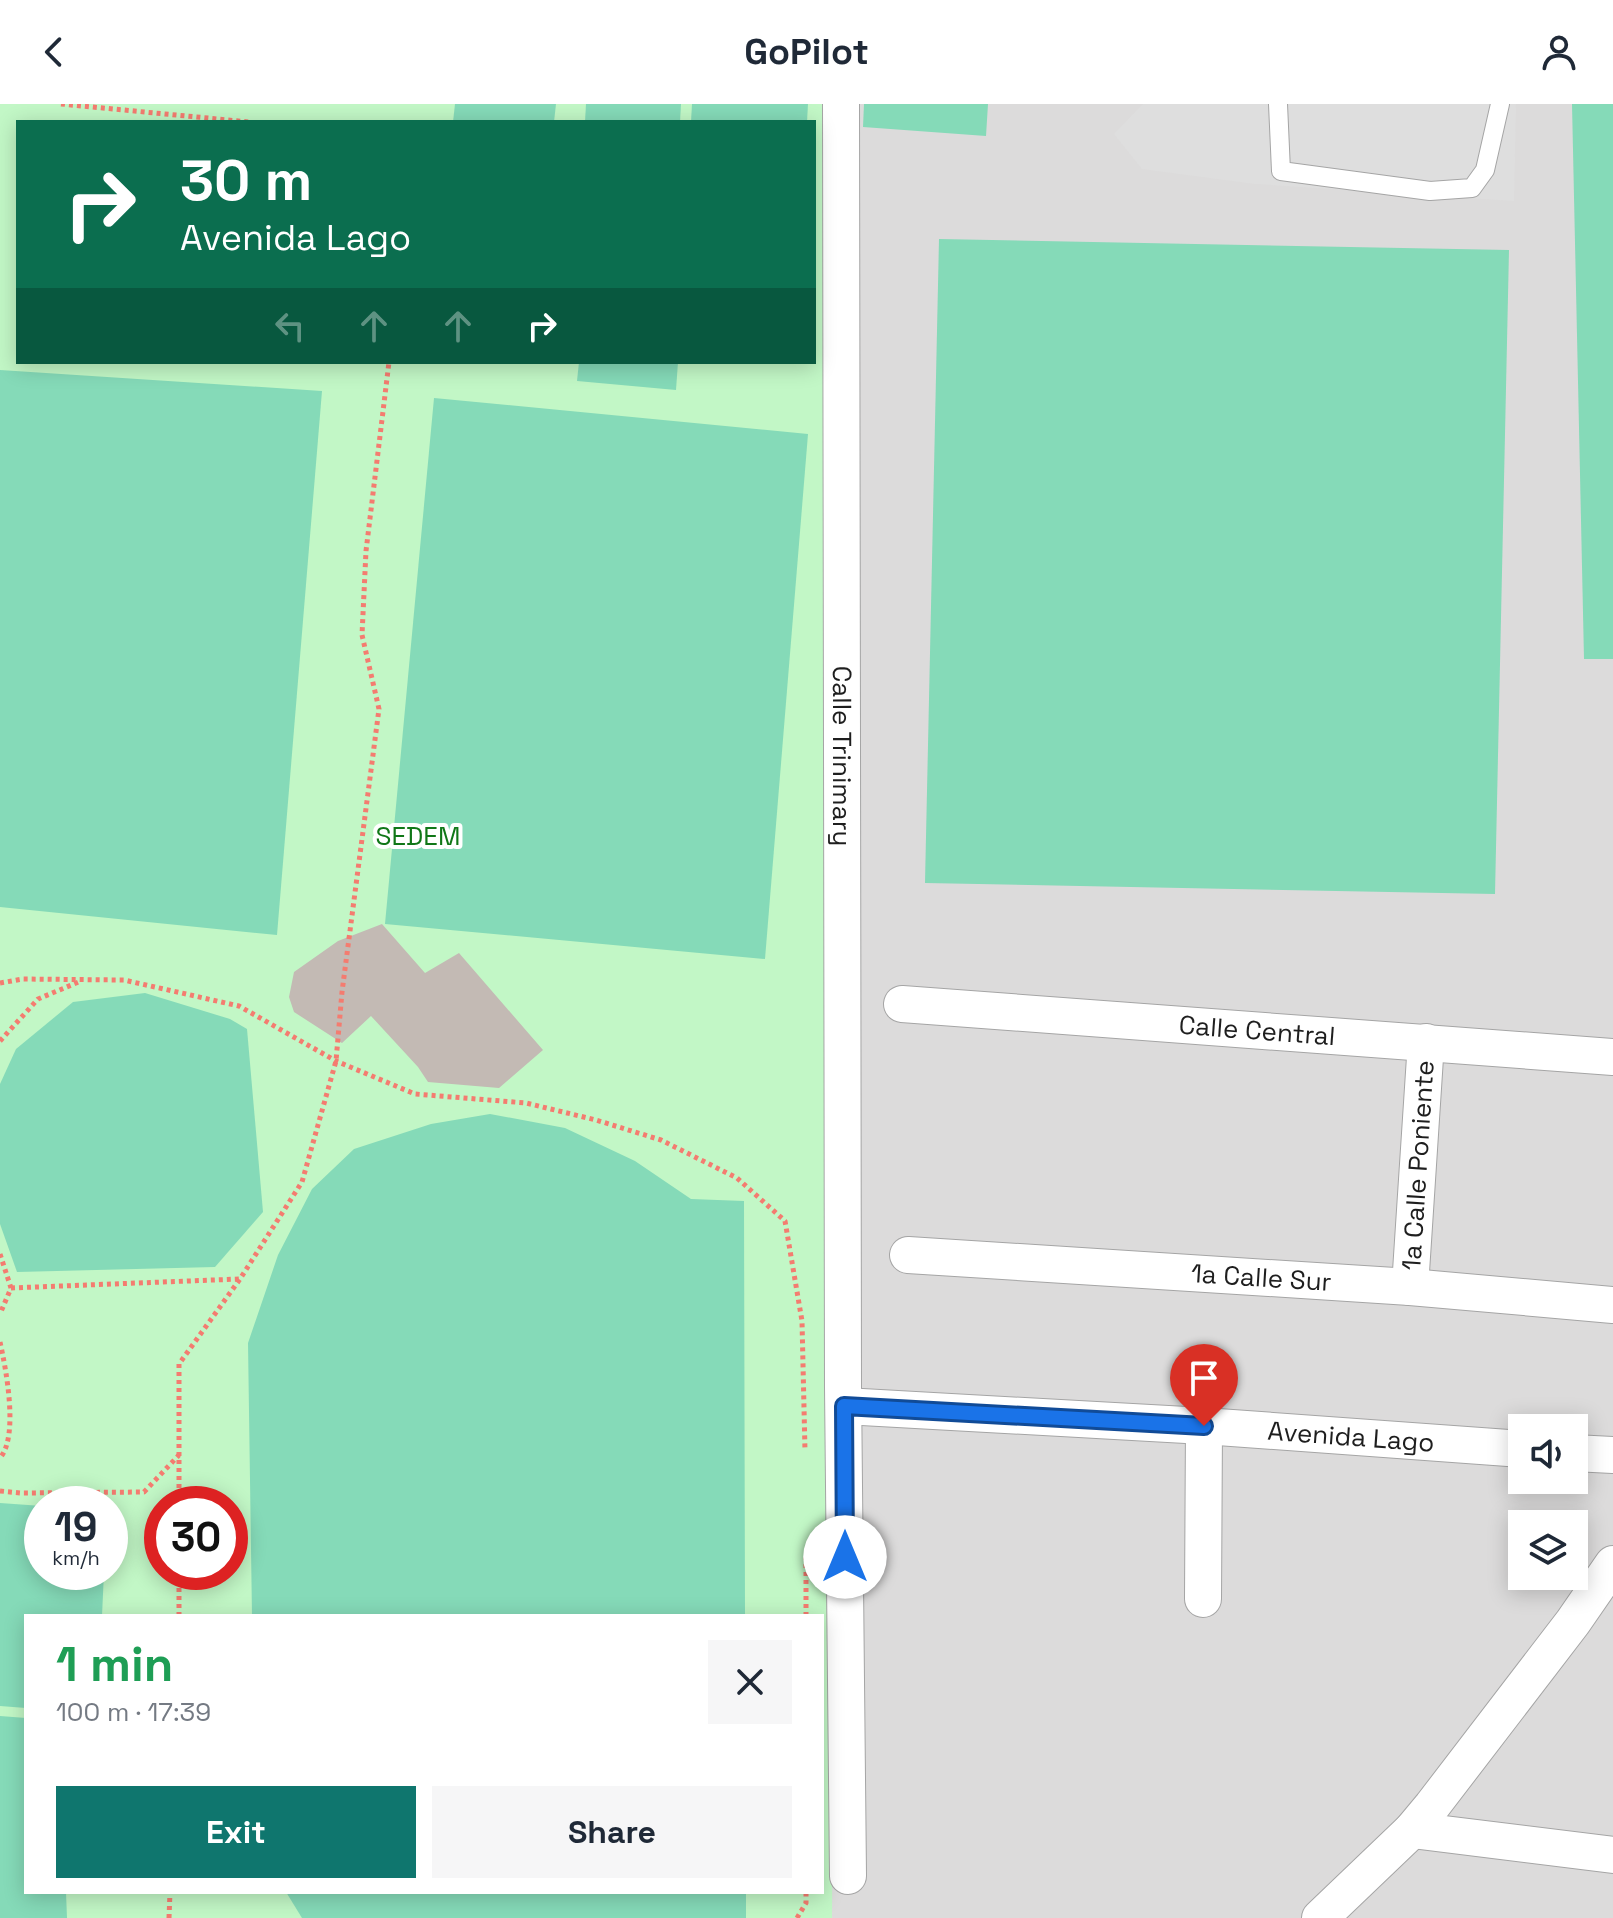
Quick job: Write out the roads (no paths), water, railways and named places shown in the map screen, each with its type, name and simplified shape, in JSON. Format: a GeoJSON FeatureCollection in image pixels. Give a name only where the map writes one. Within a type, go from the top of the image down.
{"type":"FeatureCollection","features":[{"type":"Feature","properties":{"kind":"street","name":"Calle Trinimary"},"geometry":{"type":"LineString","coordinates":[[841,104],[848,1876]]}},
{"type":"Feature","properties":{"kind":"street","name":"Calle Central"},"geometry":{"type":"LineString","coordinates":[[902,1004],[1613,1057]]}},
{"type":"Feature","properties":{"kind":"street","name":"1a Calle Poniente"},"geometry":{"type":"LineString","coordinates":[[1410,1287],[1426,1042]]}},
{"type":"Feature","properties":{"kind":"street","name":"1a Calle Sur"},"geometry":{"type":"LineString","coordinates":[[908,1255],[1410,1287],[1613,1305]]}},
{"type":"Feature","properties":{"kind":"street","name":"Avenida Lago"},"geometry":{"type":"LineString","coordinates":[[844,1406],[1204,1426],[1508,1448]]}},
{"type":"Feature","properties":{"kind":"street"},"geometry":{"type":"LineString","coordinates":[[1203,1599],[1204,1426]]}},
{"type":"Feature","properties":{"kind":"street"},"geometry":{"type":"LineString","coordinates":[[1588,1454],[1613,1455]]}},
{"type":"Feature","properties":{"kind":"street"},"geometry":{"type":"LineString","coordinates":[[1320,1918],[1412,1830],[1573,1622],[1613,1564]]}},
{"type":"Feature","properties":{"kind":"street"},"geometry":{"type":"LineString","coordinates":[[1412,1830],[1613,1855]]}},
{"type":"Feature","properties":{"kind":"lane"},"geometry":{"type":"LineString","coordinates":[[1278,104],[1281,171],[1430,191],[1472,188],[1485,170],[1500,104]]}},
{"type":"Feature","properties":{"kind":"park label","name":"SEDEM"},"geometry":{"type":"Point","coordinates":[418,836]}}]}
